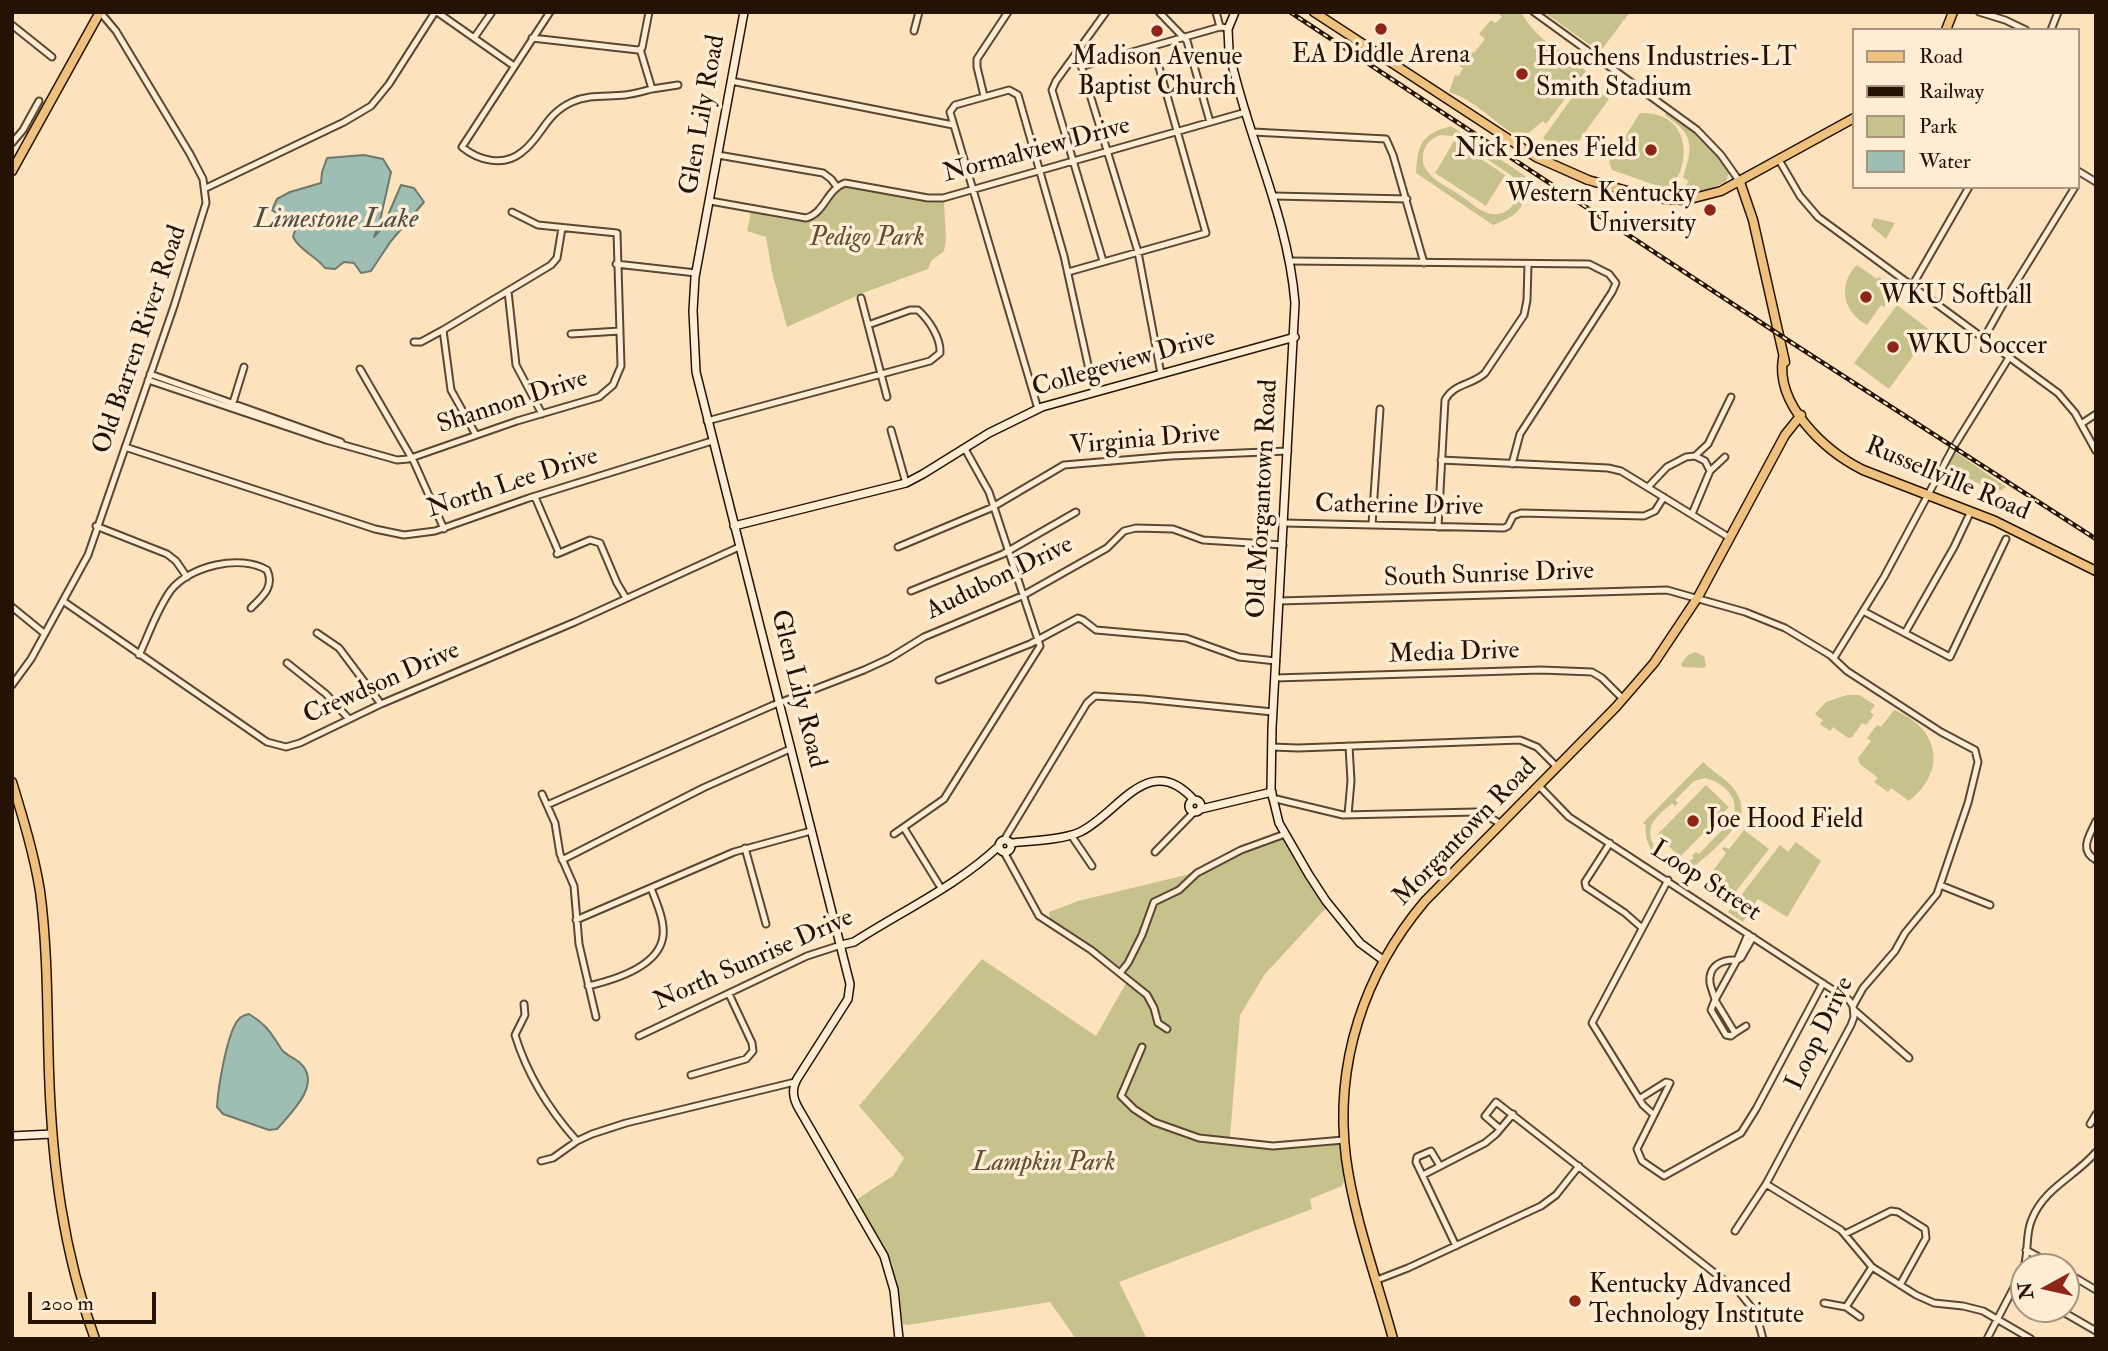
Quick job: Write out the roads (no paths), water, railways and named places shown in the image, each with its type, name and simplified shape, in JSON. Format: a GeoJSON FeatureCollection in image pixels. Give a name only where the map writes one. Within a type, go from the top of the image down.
{"type":"FeatureCollection","features":[{"type":"Feature","properties":{"kind":"main road"},"geometry":{"type":"LineString","coordinates":[[12,171],[100,12]]}},
{"type":"Feature","properties":{"kind":"main road"},"geometry":{"type":"LineString","coordinates":[[1314,12],[1505,138],[1568,172],[1608,186],[1670,200],[1706,197],[1740,183],[1853,119]]}},
{"type":"Feature","properties":{"kind":"main road","name":"Russellville Road"},"geometry":{"type":"LineString","coordinates":[[1740,183],[1753,220],[1783,358],[1799,412],[1825,444],[1863,470],[2021,532],[2096,571]]}},
{"type":"Feature","properties":{"kind":"main road","name":"Morgantown Road"},"geometry":{"type":"LineString","coordinates":[[1393,1339],[1351,1184],[1344,1140],[1343,1103],[1349,1055],[1363,1005],[1383,960],[1425,901],[1623,699],[1666,648],[1698,597],[1799,412]]}},
{"type":"Feature","properties":{"kind":"main road"},"geometry":{"type":"LineString","coordinates":[[12,782],[32,852],[42,906],[56,1184],[67,1245],[95,1339]]}},
{"type":"Feature","properties":{"kind":"street"},"geometry":{"type":"LineString","coordinates":[[100,12],[116,31],[197,168],[206,188],[344,122],[371,106],[436,12],[514,66]]}},
{"type":"Feature","properties":{"kind":"street"},"geometry":{"type":"LineString","coordinates":[[474,38],[492,12]]}},
{"type":"Feature","properties":{"kind":"street"},"geometry":{"type":"LineString","coordinates":[[550,12],[462,147],[470,154],[486,160],[503,161],[522,153],[545,122],[560,108],[583,97],[625,95],[677,85]]}},
{"type":"Feature","properties":{"kind":"street"},"geometry":{"type":"LineString","coordinates":[[649,12],[641,49],[652,89]]}},
{"type":"Feature","properties":{"kind":"street","name":"Glen Lily Road"},"geometry":{"type":"LineString","coordinates":[[744,12],[696,273],[693,303],[695,358],[707,421],[849,984],[848,999],[795,1082]]}},
{"type":"Feature","properties":{"kind":"street"},"geometry":{"type":"LineString","coordinates":[[914,31],[919,12]]}},
{"type":"Feature","properties":{"kind":"street"},"geometry":{"type":"LineString","coordinates":[[984,96],[976,68],[977,59],[1008,12]]}},
{"type":"Feature","properties":{"kind":"street"},"geometry":{"type":"LineString","coordinates":[[1094,12],[1104,15],[1052,88],[1103,261]]}},
{"type":"Feature","properties":{"kind":"street"},"geometry":{"type":"LineString","coordinates":[[1159,12],[1184,37],[1210,122]]}},
{"type":"Feature","properties":{"kind":"street"},"geometry":{"type":"LineString","coordinates":[[1216,12],[1220,27]]}},
{"type":"Feature","properties":{"kind":"street","name":"Old Morgantown Road"},"geometry":{"type":"LineString","coordinates":[[1235,12],[1229,28],[1230,58],[1274,196],[1289,261],[1295,303],[1273,712],[1272,795],[1277,817],[1313,882],[1360,943],[1383,960]]}},
{"type":"Feature","properties":{"kind":"street"},"geometry":{"type":"LineString","coordinates":[[1534,12],[1696,131],[1721,155],[1740,183]]}},
{"type":"Feature","properties":{"kind":"street"},"geometry":{"type":"LineString","coordinates":[[1979,12],[2022,28]]}},
{"type":"Feature","properties":{"kind":"street"},"geometry":{"type":"LineString","coordinates":[[12,25],[52,57]]}},
{"type":"Feature","properties":{"kind":"street"},"geometry":{"type":"LineString","coordinates":[[1083,66],[1220,27],[1229,28]]}},
{"type":"Feature","properties":{"kind":"street"},"geometry":{"type":"LineString","coordinates":[[532,38],[589,46],[641,49]]}},
{"type":"Feature","properties":{"kind":"street"},"geometry":{"type":"LineString","coordinates":[[1068,272],[1206,233],[1153,46]]}},
{"type":"Feature","properties":{"kind":"street"},"geometry":{"type":"LineString","coordinates":[[1077,52],[1138,252],[1161,374]]}},
{"type":"Feature","properties":{"kind":"street"},"geometry":{"type":"LineString","coordinates":[[731,81],[953,125]]}},
{"type":"Feature","properties":{"kind":"street"},"geometry":{"type":"LineString","coordinates":[[1038,408],[950,111],[953,105],[984,96],[1005,90],[1016,93],[1068,272],[1094,392]]}},
{"type":"Feature","properties":{"kind":"street"},"geometry":{"type":"LineString","coordinates":[[12,144],[39,101]]}},
{"type":"Feature","properties":{"kind":"street","name":"Normalview Drive"},"geometry":{"type":"LineString","coordinates":[[718,155],[823,173],[837,187],[849,183],[934,199],[972,191],[1246,112]]}},
{"type":"Feature","properties":{"kind":"street"},"geometry":{"type":"LineString","coordinates":[[1253,132],[1383,138],[1390,147],[1424,263]]}},
{"type":"Feature","properties":{"kind":"street"},"geometry":{"type":"LineString","coordinates":[[1779,160],[1800,196],[1818,217],[2058,393],[2069,405],[2096,452]]}},
{"type":"Feature","properties":{"kind":"street"},"geometry":{"type":"LineString","coordinates":[[2080,172],[2093,180],[2096,170]]}},
{"type":"Feature","properties":{"kind":"street"},"geometry":{"type":"LineString","coordinates":[[710,201],[806,218],[818,212],[829,194],[837,187]]}},
{"type":"Feature","properties":{"kind":"street","name":"Old Barren River Road"},"geometry":{"type":"LineString","coordinates":[[12,685],[26,669],[84,563],[203,217],[206,188]]}},
{"type":"Feature","properties":{"kind":"street"},"geometry":{"type":"LineString","coordinates":[[1912,286],[1968,189]]}},
{"type":"Feature","properties":{"kind":"street"},"geometry":{"type":"LineString","coordinates":[[1984,338],[2074,189]]}},
{"type":"Feature","properties":{"kind":"street"},"geometry":{"type":"LineString","coordinates":[[1274,196],[1407,199]]}},
{"type":"Feature","properties":{"kind":"street"},"geometry":{"type":"LineString","coordinates":[[414,342],[421,342],[443,330],[555,261],[562,228],[533,224],[512,212]]}},
{"type":"Feature","properties":{"kind":"street","name":"Shannon Drive"},"geometry":{"type":"LineString","coordinates":[[149,377],[391,459],[411,457],[593,399],[611,387],[621,366],[617,233],[562,228]]}},
{"type":"Feature","properties":{"kind":"street"},"geometry":{"type":"LineString","coordinates":[[1289,261],[1593,265],[1612,276],[1615,285],[1520,434],[1512,464]]}},
{"type":"Feature","properties":{"kind":"street"},"geometry":{"type":"LineString","coordinates":[[616,264],[696,273]]}},
{"type":"Feature","properties":{"kind":"street"},"geometry":{"type":"LineString","coordinates":[[1438,527],[1444,405],[1447,396],[1454,389],[1481,377],[1519,324],[1526,305],[1528,264]]}},
{"type":"Feature","properties":{"kind":"street"},"geometry":{"type":"LineString","coordinates":[[508,291],[516,365],[542,414]]}},
{"type":"Feature","properties":{"kind":"street"},"geometry":{"type":"LineString","coordinates":[[861,298],[887,397]]}},
{"type":"Feature","properties":{"kind":"street"},"geometry":{"type":"LineString","coordinates":[[707,421],[934,359],[939,355],[941,348],[932,329],[918,310],[907,311],[868,325]]}},
{"type":"Feature","properties":{"kind":"street"},"geometry":{"type":"LineString","coordinates":[[443,330],[451,390],[476,435]]}},
{"type":"Feature","properties":{"kind":"street"},"geometry":{"type":"LineString","coordinates":[[571,334],[620,331]]}},
{"type":"Feature","properties":{"kind":"street","name":"Collegeview Drive"},"geometry":{"type":"LineString","coordinates":[[734,526],[906,483],[1038,408],[1295,337]]}},
{"type":"Feature","properties":{"kind":"street"},"geometry":{"type":"LineString","coordinates":[[1834,658],[1863,611],[1948,456],[2010,356]]}},
{"type":"Feature","properties":{"kind":"street"},"geometry":{"type":"LineString","coordinates":[[232,406],[244,367]]}},
{"type":"Feature","properties":{"kind":"street"},"geometry":{"type":"LineString","coordinates":[[360,369],[411,457],[444,529]]}},
{"type":"Feature","properties":{"kind":"street"},"geometry":{"type":"LineString","coordinates":[[1695,456],[1714,436],[1731,397]]}},
{"type":"Feature","properties":{"kind":"street"},"geometry":{"type":"LineString","coordinates":[[1373,525],[1380,409]]}},
{"type":"Feature","properties":{"kind":"street"},"geometry":{"type":"LineString","coordinates":[[2081,424],[2096,414]]}},
{"type":"Feature","properties":{"kind":"street"},"geometry":{"type":"LineString","coordinates":[[891,430],[906,483]]}},
{"type":"Feature","properties":{"kind":"street","name":"North Lee Drive"},"geometry":{"type":"LineString","coordinates":[[125,447],[382,531],[412,535],[444,529],[535,496],[712,441]]}},
{"type":"Feature","properties":{"kind":"street"},"geometry":{"type":"LineString","coordinates":[[894,834],[937,806],[947,796],[1040,646],[994,506],[984,480],[965,449]]}},
{"type":"Feature","properties":{"kind":"street","name":"Virginia Drive"},"geometry":{"type":"LineString","coordinates":[[898,547],[994,506],[1068,464],[1289,451]]}},
{"type":"Feature","properties":{"kind":"street"},"geometry":{"type":"LineString","coordinates":[[1648,486],[1671,464],[1686,457],[1695,456],[1705,461],[1710,471]]}},
{"type":"Feature","properties":{"kind":"street"},"geometry":{"type":"LineString","coordinates":[[1692,514],[1710,471],[1725,457]]}},
{"type":"Feature","properties":{"kind":"street"},"geometry":{"type":"LineString","coordinates":[[1441,460],[1615,469],[1633,476],[1730,538]]}},
{"type":"Feature","properties":{"kind":"street"},"geometry":{"type":"LineString","coordinates":[[535,496],[558,553],[590,540],[600,543],[626,598]]}},
{"type":"Feature","properties":{"kind":"street","name":"Catherine Drive"},"geometry":{"type":"LineString","coordinates":[[1284,523],[1504,528],[1514,516],[1524,513],[1644,516],[1655,511],[1664,497]]}},
{"type":"Feature","properties":{"kind":"street"},"geometry":{"type":"LineString","coordinates":[[1905,633],[1957,542],[1971,511]]}},
{"type":"Feature","properties":{"kind":"street"},"geometry":{"type":"LineString","coordinates":[[911,591],[1009,550],[1076,512]]}},
{"type":"Feature","properties":{"kind":"street"},"geometry":{"type":"LineString","coordinates":[[96,526],[167,554],[176,561],[187,578]]}},
{"type":"Feature","properties":{"kind":"street","name":"Audubon Drive"},"geometry":{"type":"LineString","coordinates":[[547,805],[778,702],[864,670],[924,637],[1024,595],[1107,548],[1127,530],[1173,529],[1207,540],[1283,545]]}},
{"type":"Feature","properties":{"kind":"street"},"geometry":{"type":"LineString","coordinates":[[1863,611],[1950,657],[2006,539]]}},
{"type":"Feature","properties":{"kind":"street","name":"Crewdson Drive"},"geometry":{"type":"LineString","coordinates":[[63,601],[274,746],[294,746],[381,704],[739,547]]}},
{"type":"Feature","properties":{"kind":"street"},"geometry":{"type":"LineString","coordinates":[[139,655],[169,594],[175,585],[187,578],[226,562],[238,562],[265,569],[270,576],[268,591],[251,608]]}},
{"type":"Feature","properties":{"kind":"street","name":"South Sunrise Drive"},"geometry":{"type":"LineString","coordinates":[[1279,601],[1667,590],[1698,597],[1773,622],[1834,658],[1847,671],[1929,724]]}},
{"type":"Feature","properties":{"kind":"street"},"geometry":{"type":"LineString","coordinates":[[12,607],[45,634]]}},
{"type":"Feature","properties":{"kind":"street"},"geometry":{"type":"LineString","coordinates":[[939,680],[1039,639],[1079,618],[1096,630],[1186,638],[1239,657],[1276,661]]}},
{"type":"Feature","properties":{"kind":"street"},"geometry":{"type":"LineString","coordinates":[[317,632],[339,648],[381,704]]}},
{"type":"Feature","properties":{"kind":"street"},"geometry":{"type":"LineString","coordinates":[[286,663],[309,679],[349,719]]}},
{"type":"Feature","properties":{"kind":"street","name":"Media Drive"},"geometry":{"type":"LineString","coordinates":[[1275,678],[1541,670],[1592,672],[1623,699]]}},
{"type":"Feature","properties":{"kind":"street"},"geometry":{"type":"LineString","coordinates":[[1167,1030],[1158,1023],[1147,995],[1091,950],[1056,929],[1037,913],[1006,846],[1093,697],[1101,695],[1143,698],[1273,712]]}},
{"type":"Feature","properties":{"kind":"street","name":"Loop Drive"},"geometry":{"type":"LineString","coordinates":[[1735,1231],[1766,1184],[1851,1025],[1853,1008],[1868,979],[1895,951],[1907,931],[1930,905],[1954,850],[1978,758],[1972,748],[1929,724]]}},
{"type":"Feature","properties":{"kind":"street"},"geometry":{"type":"LineString","coordinates":[[1272,747],[1520,740],[1537,747],[1557,767]]}},
{"type":"Feature","properties":{"kind":"street"},"geometry":{"type":"LineString","coordinates":[[1348,815],[1351,781],[1349,746]]}},
{"type":"Feature","properties":{"kind":"street"},"geometry":{"type":"LineString","coordinates":[[562,860],[703,788],[790,749]]}},
{"type":"Feature","properties":{"kind":"street"},"geometry":{"type":"LineString","coordinates":[[1092,866],[1071,835],[1088,827],[1143,784],[1173,783],[1187,792],[1195,806]]}},
{"type":"Feature","properties":{"kind":"street","name":"Loop Street"},"geometry":{"type":"LineString","coordinates":[[1539,786],[1569,817],[1849,1000],[1853,1008],[1909,1058]]}},
{"type":"Feature","properties":{"kind":"street"},"geometry":{"type":"LineString","coordinates":[[542,794],[556,827],[562,860],[574,886],[576,920],[596,1017]]}},
{"type":"Feature","properties":{"kind":"street"},"geometry":{"type":"LineString","coordinates":[[1195,806],[1213,806],[1272,795],[1348,815],[1476,812],[1501,824]]}},
{"type":"Feature","properties":{"kind":"street"},"geometry":{"type":"LineString","coordinates":[[1155,852],[1195,806]]}},
{"type":"Feature","properties":{"kind":"street"},"geometry":{"type":"LineString","coordinates":[[2093,858],[2087,854],[2085,845],[2096,821]]}},
{"type":"Feature","properties":{"kind":"street"},"geometry":{"type":"LineString","coordinates":[[904,828],[941,888]]}},
{"type":"Feature","properties":{"kind":"street"},"geometry":{"type":"LineString","coordinates":[[576,920],[745,848],[811,831]]}},
{"type":"Feature","properties":{"kind":"street"},"geometry":{"type":"LineString","coordinates":[[1119,973],[1128,963],[1142,936],[1154,902],[1179,890],[1197,873],[1241,850],[1286,834]]}},
{"type":"Feature","properties":{"kind":"street","name":"North Sunrise Drive"},"geometry":{"type":"LineString","coordinates":[[639,1036],[817,952],[854,942],[1006,846],[1071,835]]}},
{"type":"Feature","properties":{"kind":"street"},"geometry":{"type":"LineString","coordinates":[[1610,843],[1585,882],[1586,887],[1642,928]]}},
{"type":"Feature","properties":{"kind":"street"},"geometry":{"type":"LineString","coordinates":[[745,848],[766,924]]}},
{"type":"Feature","properties":{"kind":"street"},"geometry":{"type":"LineString","coordinates":[[1654,1115],[1639,1099],[1592,1023],[1668,880]]}},
{"type":"Feature","properties":{"kind":"street"},"geometry":{"type":"LineString","coordinates":[[1940,885],[1990,905]]}},
{"type":"Feature","properties":{"kind":"street"},"geometry":{"type":"LineString","coordinates":[[588,986],[625,974],[648,961],[657,951],[663,937],[663,928],[651,888]]}},
{"type":"Feature","properties":{"kind":"street"},"geometry":{"type":"LineString","coordinates":[[1716,1000],[1751,935]]}},
{"type":"Feature","properties":{"kind":"street"},"geometry":{"type":"LineString","coordinates":[[1737,960],[1723,960],[1716,965],[1710,981],[1716,1000],[1735,1032],[1746,1026]]}},
{"type":"Feature","properties":{"kind":"street"},"geometry":{"type":"LineString","coordinates":[[1639,1099],[1666,1082],[1670,1083],[1638,1146],[1642,1161],[1664,1176],[1741,1133],[1823,983]]}},
{"type":"Feature","properties":{"kind":"street"},"geometry":{"type":"LineString","coordinates":[[1713,991],[1720,991]]}},
{"type":"Feature","properties":{"kind":"street"},"geometry":{"type":"LineString","coordinates":[[691,1075],[746,1059],[753,1051],[729,994]]}},
{"type":"Feature","properties":{"kind":"street"},"geometry":{"type":"LineString","coordinates":[[524,1004],[525,1015],[515,1035],[521,1055],[557,1119],[577,1142]]}},
{"type":"Feature","properties":{"kind":"street"},"geometry":{"type":"LineString","coordinates":[[1142,1047],[1121,1096],[1141,1113],[1167,1128],[1199,1138],[1273,1146],[1344,1140]]}},
{"type":"Feature","properties":{"kind":"street"},"geometry":{"type":"LineString","coordinates":[[541,1161],[553,1158],[577,1142],[632,1121],[795,1082],[795,1102],[887,1262],[897,1305],[899,1339]]}},
{"type":"Feature","properties":{"kind":"street"},"geometry":{"type":"LineString","coordinates":[[1500,1129],[1485,1116],[1494,1103],[1498,1102],[1739,1292],[1756,1313],[1763,1339]]}},
{"type":"Feature","properties":{"kind":"street"},"geometry":{"type":"LineString","coordinates":[[1423,1175],[1485,1143],[1513,1114]]}},
{"type":"Feature","properties":{"kind":"street"},"geometry":{"type":"LineString","coordinates":[[2090,1124],[2096,1114]]}},
{"type":"Feature","properties":{"kind":"street"},"geometry":{"type":"LineString","coordinates":[[12,1136],[52,1134]]}},
{"type":"Feature","properties":{"kind":"street"},"geometry":{"type":"LineString","coordinates":[[1440,1166],[1433,1152],[1429,1151],[1419,1155],[1416,1162],[1456,1246]]}},
{"type":"Feature","properties":{"kind":"street"},"geometry":{"type":"LineString","coordinates":[[2026,1253],[2031,1222],[2042,1201],[2096,1152]]}},
{"type":"Feature","properties":{"kind":"street"},"geometry":{"type":"LineString","coordinates":[[1377,1280],[1546,1203],[1556,1195],[1579,1166]]}},
{"type":"Feature","properties":{"kind":"street"},"geometry":{"type":"LineString","coordinates":[[1766,1184],[1845,1234],[1872,1267],[1900,1285],[1934,1303],[1974,1308],[2031,1339]]}},
{"type":"Feature","properties":{"kind":"street"},"geometry":{"type":"LineString","coordinates":[[1845,1234],[1891,1211],[1898,1212],[1925,1229],[1926,1238],[1900,1285]]}},
{"type":"Feature","properties":{"kind":"street"},"geometry":{"type":"LineString","coordinates":[[2026,1250],[2031,1253]]}},
{"type":"Feature","properties":{"kind":"street"},"geometry":{"type":"LineString","coordinates":[[1846,1307],[1872,1267]]}},
{"type":"Feature","properties":{"kind":"street"},"geometry":{"type":"LineString","coordinates":[[2080,1280],[2096,1289]]}},
{"type":"Feature","properties":{"kind":"street"},"geometry":{"type":"LineString","coordinates":[[1987,1339],[2010,1296]]}},
{"type":"Feature","properties":{"kind":"street"},"geometry":{"type":"LineString","coordinates":[[1824,1303],[1846,1307],[1860,1317]]}},
{"type":"Feature","properties":{"kind":"street"},"geometry":{"type":"LineString","coordinates":[[2080,1322],[2096,1331]]}},
{"type":"Feature","properties":{"kind":"water","name":"Limestone Lake"},"geometry":{"type":"Polygon","coordinates":[[[364,155],[383,159],[391,172],[374,237],[383,227],[401,185],[414,188],[424,202],[391,241],[371,271],[361,273],[354,263],[344,262],[335,269],[325,268],[296,242],[293,237],[296,227],[272,210],[277,199],[290,192],[321,183],[327,158],[364,155]]]}},
{"type":"Feature","properties":{"kind":"water"},"geometry":{"type":"Polygon","coordinates":[[[249,1014],[264,1026],[286,1054],[300,1063],[306,1071],[308,1080],[302,1098],[277,1129],[269,1130],[223,1114],[217,1107],[221,1074],[231,1035],[240,1018],[249,1014]]]}},
{"type":"Feature","properties":{"kind":"railway"},"geometry":{"type":"LineString","coordinates":[[1290,12],[1786,339],[2096,539]]}},
{"type":"Feature","properties":{"kind":"place","name":"EA Diddle Arena"},"geometry":{"type":"Point","coordinates":[1381,29]}},
{"type":"Feature","properties":{"kind":"place","name":"Madison Avenue Baptist Church"},"geometry":{"type":"Point","coordinates":[1157,31]}},
{"type":"Feature","properties":{"kind":"place","name":"Houchens Industries-LT Smith Stadium"},"geometry":{"type":"Point","coordinates":[1522,74]}},
{"type":"Feature","properties":{"kind":"place","name":"Nick Denes Field"},"geometry":{"type":"Point","coordinates":[1651,150]}},
{"type":"Feature","properties":{"kind":"place","name":"Western Kentucky University"},"geometry":{"type":"Point","coordinates":[1710,210]}},
{"type":"Feature","properties":{"kind":"place","name":"WKU Softball"},"geometry":{"type":"Point","coordinates":[1866,297]}},
{"type":"Feature","properties":{"kind":"place","name":"WKU Soccer"},"geometry":{"type":"Point","coordinates":[1893,347]}},
{"type":"Feature","properties":{"kind":"place","name":"Joe Hood Field"},"geometry":{"type":"Point","coordinates":[1693,821]}},
{"type":"Feature","properties":{"kind":"place","name":"Kentucky Advanced Technology Institute"},"geometry":{"type":"Point","coordinates":[1575,1301]}},
{"type":"Feature","properties":{"kind":"park label","name":"Pedigo Park"},"geometry":{"type":"Point","coordinates":[867,239]}},
{"type":"Feature","properties":{"kind":"park label","name":"Lampkin Park"},"geometry":{"type":"Point","coordinates":[1044,1164]}}]}
